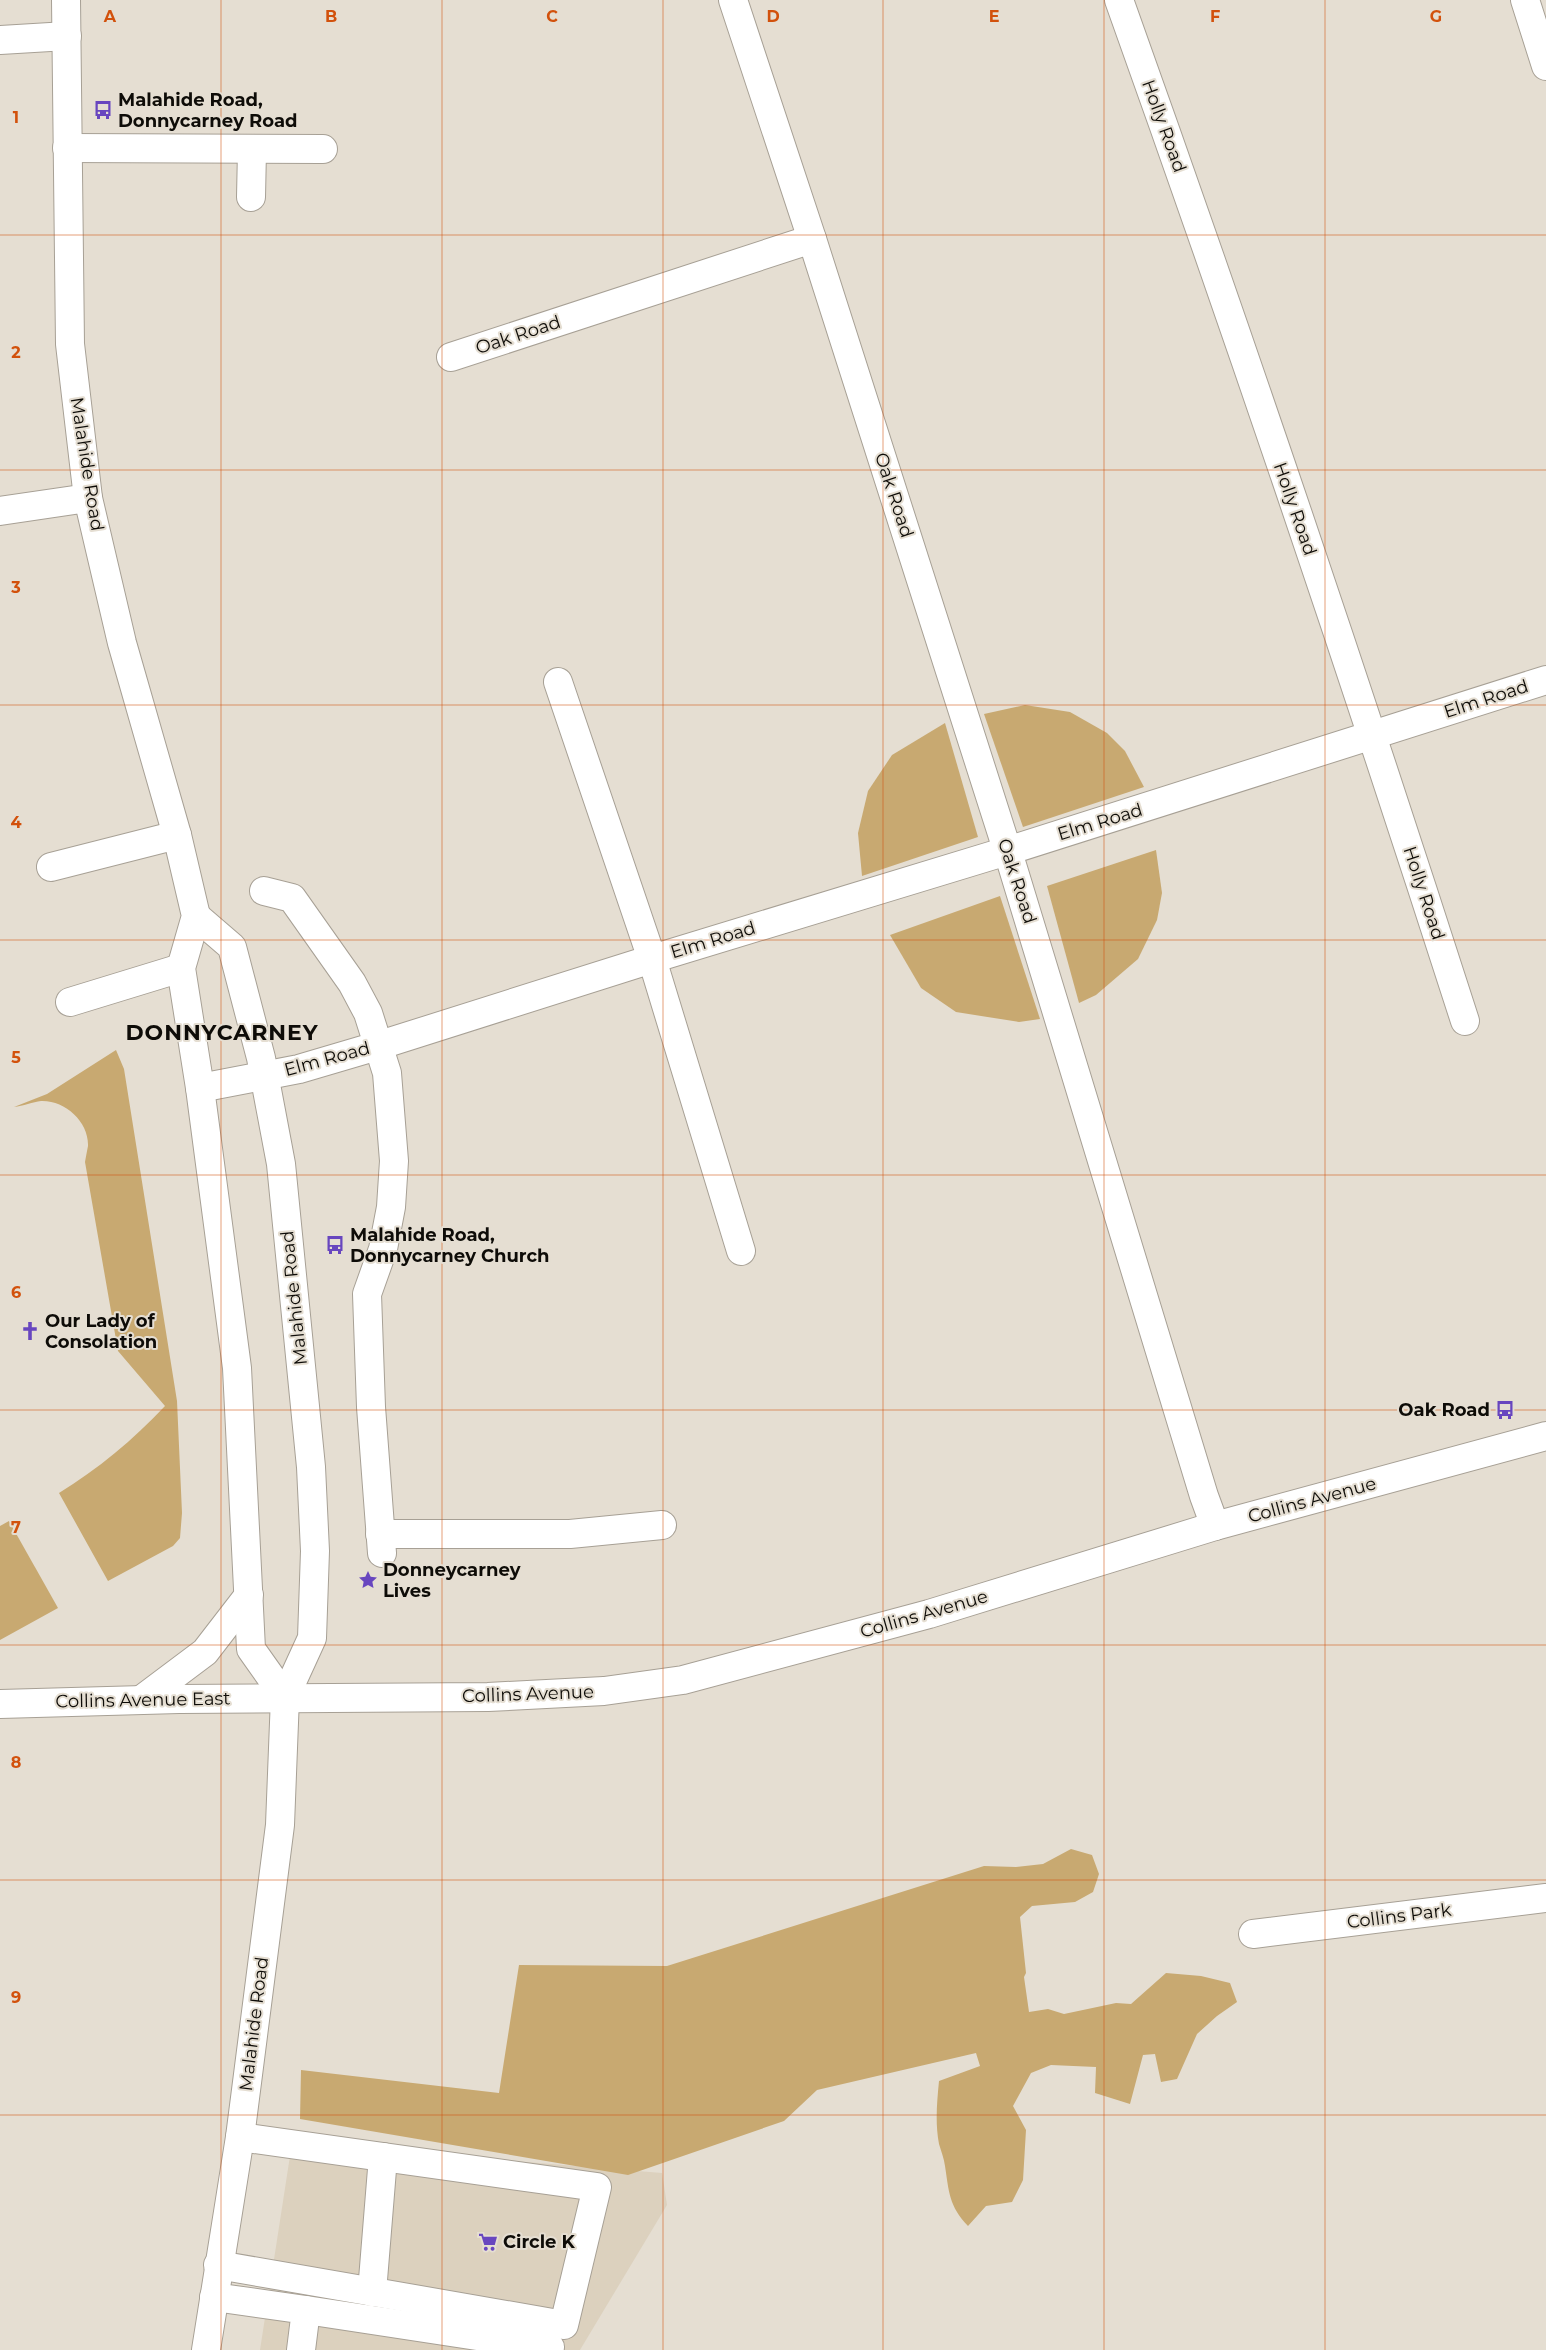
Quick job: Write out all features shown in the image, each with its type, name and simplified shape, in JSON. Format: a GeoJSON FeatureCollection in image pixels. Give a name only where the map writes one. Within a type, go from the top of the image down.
{"type":"FeatureCollection","features":[{"type":"Feature","properties":{"kind":"street","name":"Malahide Road"},"geometry":{"type":"LineString","coordinates":[[66,0],[66,148],[70,344],[88,498],[122,643],[177,835],[196,916],[181,968],[200,1088],[237,1368],[252,1649],[286,1697]]}},
{"type":"Feature","properties":{"kind":"street","name":"Oak Road"},"geometry":{"type":"LineString","coordinates":[[734,0],[1007,851],[1204,1496],[1215,1526]]}},
{"type":"Feature","properties":{"kind":"street","name":"Holly Road"},"geometry":{"type":"LineString","coordinates":[[1119,0],[1184,182],[1372,736],[1464,1021]]}},
{"type":"Feature","properties":{"kind":"street"},"geometry":{"type":"LineString","coordinates":[[1525,0],[1546,66]]}},
{"type":"Feature","properties":{"kind":"street"},"geometry":{"type":"LineString","coordinates":[[0,40],[67,36]]}},
{"type":"Feature","properties":{"kind":"street"},"geometry":{"type":"LineString","coordinates":[[66,148],[323,149]]}},
{"type":"Feature","properties":{"kind":"street"},"geometry":{"type":"LineString","coordinates":[[251,197],[252,150]]}},
{"type":"Feature","properties":{"kind":"street","name":"Oak Road"},"geometry":{"type":"LineString","coordinates":[[451,357],[812,239]]}},
{"type":"Feature","properties":{"kind":"street"},"geometry":{"type":"LineString","coordinates":[[0,511],[88,498]]}},
{"type":"Feature","properties":{"kind":"street","name":"Elm Road"},"geometry":{"type":"LineString","coordinates":[[200,1088],[299,1069],[377,1046],[652,959],[1007,851],[1546,680]]}},
{"type":"Feature","properties":{"kind":"street","name":"Elm Road"},"geometry":{"type":"LineString","coordinates":[[558,682],[652,959],[741,1251]]}},
{"type":"Feature","properties":{"kind":"street"},"geometry":{"type":"LineString","coordinates":[[51,867],[177,835]]}},
{"type":"Feature","properties":{"kind":"street"},"geometry":{"type":"LineString","coordinates":[[264,891],[292,898],[352,982],[368,1013],[387,1073],[394,1161],[391,1207],[383,1249],[367,1294],[371,1407],[381,1544],[570,1534],[662,1525]]}},
{"type":"Feature","properties":{"kind":"street","name":"Malahide Road"},"geometry":{"type":"LineString","coordinates":[[196,916],[232,947],[264,1076],[282,1173],[311,1467],[315,1551],[312,1638],[286,1697],[280,1825],[240,2137],[206,2350]]}},
{"type":"Feature","properties":{"kind":"street"},"geometry":{"type":"LineString","coordinates":[[70,1002],[181,968]]}},
{"type":"Feature","properties":{"kind":"street","name":"Collins Avenue"},"geometry":{"type":"LineString","coordinates":[[286,1697],[488,1697],[604,1691],[683,1680],[929,1614],[1215,1526],[1546,1436]]}},
{"type":"Feature","properties":{"kind":"street"},"geometry":{"type":"LineString","coordinates":[[141,1700],[206,1652],[249,1596]]}},
{"type":"Feature","properties":{"kind":"street","name":"Collins Avenue East"},"geometry":{"type":"LineString","coordinates":[[0,1704],[286,1697]]}},
{"type":"Feature","properties":{"kind":"street","name":"Collins Park"},"geometry":{"type":"LineString","coordinates":[[1253,1934],[1546,1898]]}},
{"type":"Feature","properties":{"kind":"street"},"geometry":{"type":"LineString","coordinates":[[218,2266],[564,2325],[597,2187],[240,2137]]}},
{"type":"Feature","properties":{"kind":"street"},"geometry":{"type":"LineString","coordinates":[[372,2292],[383,2157]]}},
{"type":"Feature","properties":{"kind":"street"},"geometry":{"type":"LineString","coordinates":[[214,2298],[550,2347],[549,2350]]}},
{"type":"Feature","properties":{"kind":"street"},"geometry":{"type":"LineString","coordinates":[[301,2350],[306,2310]]}},
{"type":"Feature","properties":{"kind":"shaded area"},"geometry":{"type":"Polygon","coordinates":[[[1025,705],[1070,712],[1107,733],[1125,751],[1144,787],[1023,827],[984,714],[1025,705]]]}},
{"type":"Feature","properties":{"kind":"shaded area"},"geometry":{"type":"Polygon","coordinates":[[[945,723],[978,837],[862,876],[858,833],[868,791],[892,755],[945,723]]]}},
{"type":"Feature","properties":{"kind":"shaded area"},"geometry":{"type":"Polygon","coordinates":[[[1156,850],[1162,893],[1157,920],[1138,959],[1096,995],[1079,1003],[1047,886],[1156,850]]]}},
{"type":"Feature","properties":{"kind":"shaded area"},"geometry":{"type":"Polygon","coordinates":[[[1000,896],[1040,1019],[1019,1022],[956,1012],[921,988],[890,935],[1000,896]]]}},
{"type":"Feature","properties":{"kind":"shaded area"},"geometry":{"type":"Polygon","coordinates":[[[116,1050],[124,1069],[177,1401],[182,1513],[180,1538],[173,1546],[108,1581],[59,1493],[115,1453],[165,1406],[118,1351],[85,1162],[88,1146],[87,1137],[80,1121],[67,1108],[50,1102],[41,1101],[14,1107],[47,1094],[116,1050]]]}},
{"type":"Feature","properties":{"kind":"shaded area"},"geometry":{"type":"Polygon","coordinates":[[[9,1521],[58,1608],[0,1640],[0,1526],[9,1521]]]}},
{"type":"Feature","properties":{"kind":"shaded area"},"geometry":{"type":"Polygon","coordinates":[[[1071,1849],[1092,1855],[1099,1874],[1093,1892],[1075,1902],[1032,1906],[1020,1917],[1026,1973],[1024,1977],[1029,2012],[1048,2009],[1064,2014],[1116,2003],[1131,2004],[1166,1973],[1201,1976],[1230,1983],[1237,2002],[1217,2016],[1197,2034],[1177,2079],[1161,2082],[1155,2054],[1143,2055],[1130,2104],[1095,2093],[1096,2067],[1051,2065],[1031,2073],[1013,2106],[1026,2130],[1023,2180],[1012,2202],[986,2206],[968,2226],[953,2205],[949,2191],[945,2163],[939,2144],[937,2105],[939,2081],[980,2066],[976,2053],[817,2090],[784,2121],[628,2175],[300,2119],[301,2070],[499,2093],[519,1965],[667,1966],[984,1866],[1016,1867],[1043,1864],[1071,1849]]]}},
{"type":"Feature","properties":{"kind":"shaded area"},"geometry":{"type":"Polygon","coordinates":[[[292,2143],[662,2173],[667,2205],[580,2350],[260,2350],[292,2143]]]}},
{"type":"Feature","properties":{"kind":"place","name":"Malahide Road, Donnycarney Road"},"geometry":{"type":"Point","coordinates":[103,110]}},
{"type":"Feature","properties":{"kind":"place","name":"Malahide Road, Donnycarney Church"},"geometry":{"type":"Point","coordinates":[335,1245]}},
{"type":"Feature","properties":{"kind":"place","name":"Our Lady of Consolation"},"geometry":{"type":"Point","coordinates":[30,1331]}},
{"type":"Feature","properties":{"kind":"place","name":"Oak Road"},"geometry":{"type":"Point","coordinates":[1505,1410]}},
{"type":"Feature","properties":{"kind":"place","name":"Donneycarney Lives"},"geometry":{"type":"Point","coordinates":[368,1580]}},
{"type":"Feature","properties":{"kind":"place","name":"Circle K"},"geometry":{"type":"Point","coordinates":[488,2242]}},
{"type":"Feature","properties":{"kind":"district","name":"DONNYCARNEY"},"geometry":{"type":"Point","coordinates":[222,1032]}}]}
